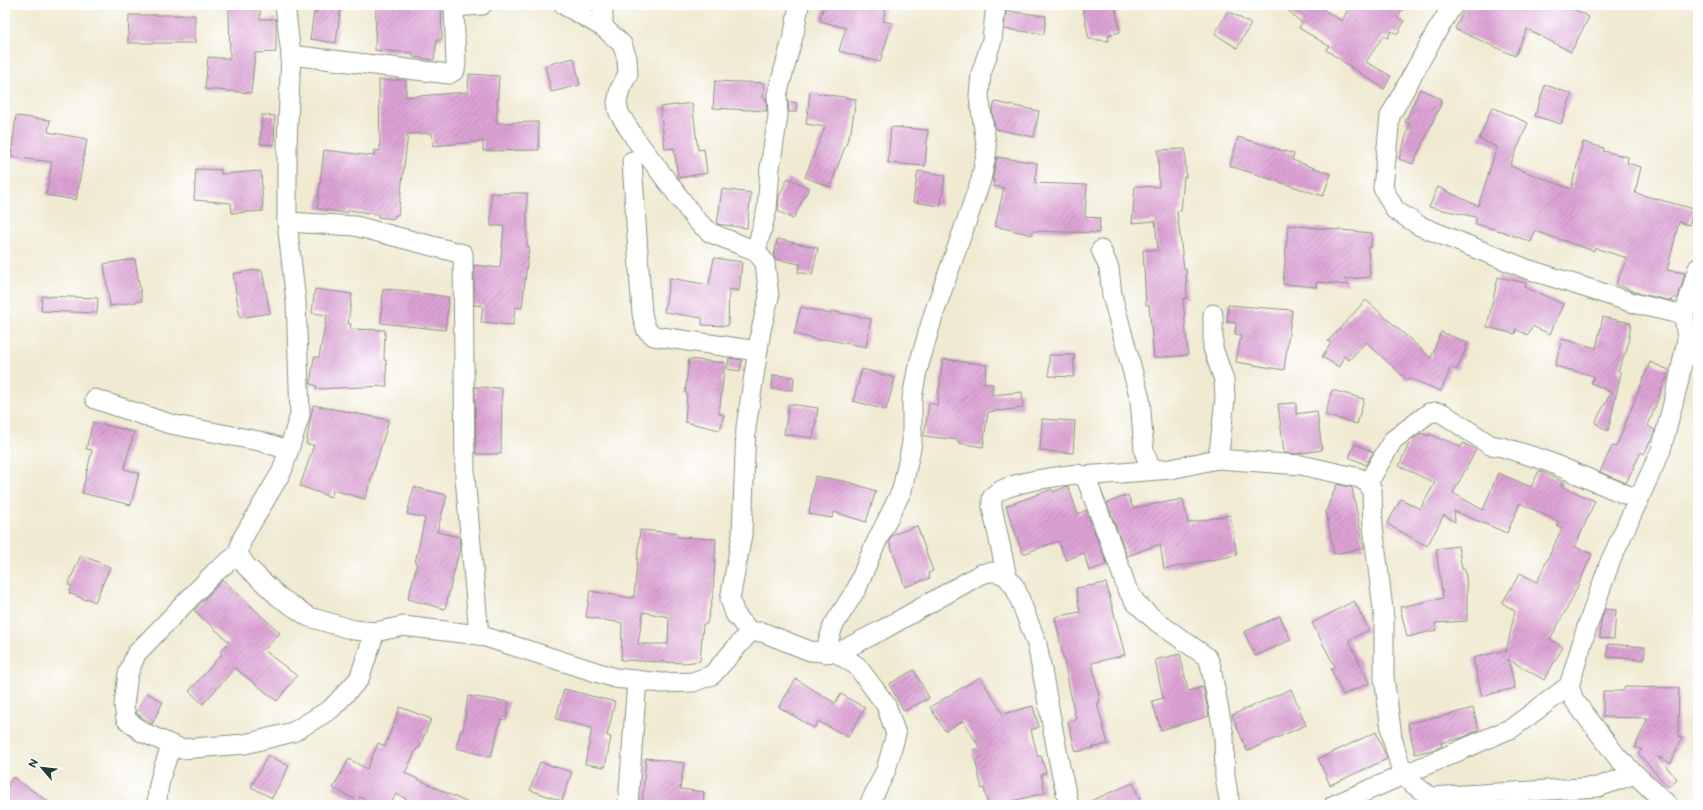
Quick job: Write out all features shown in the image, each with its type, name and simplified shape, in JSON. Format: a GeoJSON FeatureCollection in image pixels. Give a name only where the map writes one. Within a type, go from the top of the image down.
{"type":"FeatureCollection","features":[{"type":"Feature","properties":{"kind":"street"},"geometry":{"type":"LineString","coordinates":[[285,5],[291,55],[287,144],[287,222],[296,302],[300,415],[282,471],[242,539],[238,554],[214,573],[136,654],[128,674],[124,705],[126,719],[142,732],[181,749],[245,744],[293,732],[331,710],[359,679],[376,632]]}},
{"type":"Feature","properties":{"kind":"street"},"geometry":{"type":"LineString","coordinates":[[291,55],[449,74],[455,70],[456,64],[454,6],[482,5]]}},
{"type":"Feature","properties":{"kind":"street"},"geometry":{"type":"LineString","coordinates":[[564,5],[603,27],[622,44],[627,58],[628,74],[620,89],[617,103],[619,113],[634,137],[697,221],[711,233],[756,251],[765,263],[769,297],[758,351],[746,427],[742,535],[730,599],[735,614],[750,632]]}},
{"type":"Feature","properties":{"kind":"street"},"geometry":{"type":"LineString","coordinates":[[603,5],[603,27]]}},
{"type":"Feature","properties":{"kind":"street"},"geometry":{"type":"LineString","coordinates":[[756,251],[767,209],[770,168],[778,116],[778,95],[794,33],[799,5]]}},
{"type":"Feature","properties":{"kind":"street"},"geometry":{"type":"LineString","coordinates":[[831,653],[833,626],[857,588],[873,549],[902,490],[912,443],[912,398],[917,371],[934,313],[981,180],[987,150],[979,96],[981,74],[992,40],[996,5]]}},
{"type":"Feature","properties":{"kind":"street"},"geometry":{"type":"LineString","coordinates":[[1453,5],[1390,116],[1383,188],[1395,210],[1420,226],[1527,269],[1637,304],[1684,316]]}},
{"type":"Feature","properties":{"kind":"street"},"geometry":{"type":"LineString","coordinates":[[632,161],[642,314],[646,329],[654,336],[758,351]]}},
{"type":"Feature","properties":{"kind":"street"},"geometry":{"type":"LineString","coordinates":[[287,222],[355,226],[462,254],[465,477],[479,635]]}},
{"type":"Feature","properties":{"kind":"street"},"geometry":{"type":"LineString","coordinates":[[1101,250],[1109,268],[1112,295],[1140,398],[1144,450],[1151,470]]}},
{"type":"Feature","properties":{"kind":"street"},"geometry":{"type":"LineString","coordinates":[[1668,805],[1618,758],[1574,700],[1569,686],[1586,630],[1610,562],[1661,450],[1678,384],[1693,340],[1684,316],[1698,268]]}},
{"type":"Feature","properties":{"kind":"street"},"geometry":{"type":"LineString","coordinates":[[1213,314],[1212,348],[1224,380],[1225,398],[1220,444],[1216,459]]}},
{"type":"Feature","properties":{"kind":"street"},"geometry":{"type":"LineString","coordinates":[[95,399],[170,424],[259,441],[289,450]]}},
{"type":"Feature","properties":{"kind":"street"},"geometry":{"type":"LineString","coordinates":[[1368,483],[1393,440],[1429,413],[1436,412],[1442,413],[1490,445],[1502,447],[1544,460],[1639,500]]}},
{"type":"Feature","properties":{"kind":"street"},"geometry":{"type":"LineString","coordinates":[[1069,805],[1060,767],[1037,644],[1015,587],[1008,577],[992,507],[992,497],[998,491],[1034,479],[1076,474],[1083,476],[1171,469],[1216,459],[1301,464],[1359,478],[1368,483],[1372,490],[1372,526],[1384,618],[1384,677],[1392,737],[1403,776],[1430,797],[1598,787],[1635,774]]}},
{"type":"Feature","properties":{"kind":"street"},"geometry":{"type":"LineString","coordinates":[[1083,476],[1087,481],[1127,589],[1136,603],[1157,622],[1207,658],[1210,663],[1224,736],[1225,776],[1230,805]]}},
{"type":"Feature","properties":{"kind":"street"},"geometry":{"type":"LineString","coordinates":[[238,554],[246,566],[279,597],[309,617],[354,630],[376,632],[403,626],[479,635],[615,678],[662,683],[693,682],[712,675],[750,632],[762,632],[810,651],[831,653],[857,666],[886,705],[896,734],[886,770],[869,805]]}},
{"type":"Feature","properties":{"kind":"street"},"geometry":{"type":"LineString","coordinates":[[831,653],[882,630],[981,574],[990,571],[1000,572],[1008,577]]}},
{"type":"Feature","properties":{"kind":"street"},"geometry":{"type":"LineString","coordinates":[[628,805],[637,680]]}},
{"type":"Feature","properties":{"kind":"street"},"geometry":{"type":"LineString","coordinates":[[1334,805],[1512,728],[1569,686]]}},
{"type":"Feature","properties":{"kind":"street"},"geometry":{"type":"LineString","coordinates":[[157,805],[157,794],[161,772],[172,745]]}},
{"type":"Feature","properties":{"kind":"building"},"geometry":{"type":"Polygon","coordinates":[[[229,5],[260,5],[260,19],[276,19],[276,52],[255,53],[251,93],[205,89],[208,57],[230,59],[229,5]]]}},
{"type":"Feature","properties":{"kind":"building"},"geometry":{"type":"Polygon","coordinates":[[[317,5],[341,5],[336,43],[310,39],[314,12],[317,13],[317,5]]]}},
{"type":"Feature","properties":{"kind":"building"},"geometry":{"type":"Polygon","coordinates":[[[376,5],[441,5],[442,40],[437,40],[434,60],[413,57],[413,53],[375,50],[376,5]]]}},
{"type":"Feature","properties":{"kind":"building"},"geometry":{"type":"Polygon","coordinates":[[[824,5],[886,5],[883,21],[892,23],[880,62],[839,51],[846,28],[820,21],[824,5]]]}},
{"type":"Feature","properties":{"kind":"building"},"geometry":{"type":"Polygon","coordinates":[[[1102,5],[1115,5],[1120,32],[1108,35],[1109,41],[1089,39],[1083,9],[1102,5]]]}},
{"type":"Feature","properties":{"kind":"building"},"geometry":{"type":"Polygon","coordinates":[[[1282,5],[1316,5],[1342,21],[1350,5],[1405,5],[1398,18],[1404,21],[1398,34],[1391,31],[1388,38],[1383,36],[1366,62],[1391,76],[1384,89],[1326,50],[1329,46],[1299,28],[1302,23],[1282,5]]]}},
{"type":"Feature","properties":{"kind":"building"},"geometry":{"type":"Polygon","coordinates":[[[1466,5],[1566,5],[1589,17],[1571,52],[1527,29],[1515,56],[1455,29],[1466,5]]]}},
{"type":"Feature","properties":{"kind":"building"},"geometry":{"type":"Polygon","coordinates":[[[1006,11],[1046,16],[1044,34],[1004,29],[1006,11]]]}},
{"type":"Feature","properties":{"kind":"building"},"geometry":{"type":"Polygon","coordinates":[[[1228,11],[1251,24],[1237,48],[1215,34],[1228,11]]]}},
{"type":"Feature","properties":{"kind":"building"},"geometry":{"type":"Polygon","coordinates":[[[129,15],[195,15],[195,43],[128,43],[129,15]]]}},
{"type":"Feature","properties":{"kind":"building"},"geometry":{"type":"Polygon","coordinates":[[[574,58],[580,85],[551,92],[545,65],[574,58]]]}},
{"type":"Feature","properties":{"kind":"building"},"geometry":{"type":"Polygon","coordinates":[[[469,74],[499,76],[496,123],[538,122],[539,150],[483,151],[483,141],[433,146],[432,133],[408,134],[398,215],[395,215],[394,219],[378,217],[378,214],[348,210],[348,213],[317,209],[324,150],[374,156],[374,150],[380,151],[379,80],[406,80],[406,97],[468,92],[469,74]]]}},
{"type":"Feature","properties":{"kind":"building"},"geometry":{"type":"Polygon","coordinates":[[[715,81],[764,83],[763,98],[766,98],[767,111],[713,108],[715,81]]]}},
{"type":"Feature","properties":{"kind":"building"},"geometry":{"type":"Polygon","coordinates":[[[1545,85],[1572,94],[1561,124],[1535,116],[1545,85]]]}},
{"type":"Feature","properties":{"kind":"building"},"geometry":{"type":"Polygon","coordinates":[[[1420,89],[1441,99],[1441,104],[1413,164],[1399,159],[1410,124],[1405,122],[1420,89]]]}},
{"type":"Feature","properties":{"kind":"building"},"geometry":{"type":"Polygon","coordinates":[[[810,92],[856,99],[851,131],[830,187],[805,177],[825,127],[806,124],[810,92]]]}},
{"type":"Feature","properties":{"kind":"building"},"geometry":{"type":"Polygon","coordinates":[[[788,101],[797,103],[796,112],[789,112],[788,101]]]}},
{"type":"Feature","properties":{"kind":"building"},"geometry":{"type":"Polygon","coordinates":[[[995,102],[1039,111],[1034,137],[995,129],[992,111],[995,102]]]}},
{"type":"Feature","properties":{"kind":"building"},"geometry":{"type":"Polygon","coordinates":[[[692,103],[698,150],[704,149],[707,173],[678,178],[674,148],[665,149],[660,107],[692,103]]]}},
{"type":"Feature","properties":{"kind":"building"},"geometry":{"type":"Polygon","coordinates":[[[1492,107],[1528,123],[1510,166],[1571,189],[1583,142],[1604,148],[1603,151],[1628,157],[1627,163],[1641,167],[1635,193],[1694,209],[1689,225],[1679,222],[1667,270],[1685,273],[1678,298],[1673,298],[1672,301],[1641,294],[1616,284],[1627,258],[1595,248],[1594,251],[1535,231],[1531,242],[1476,224],[1476,217],[1429,207],[1438,187],[1478,206],[1497,147],[1479,139],[1492,107]]]}},
{"type":"Feature","properties":{"kind":"building"},"geometry":{"type":"Polygon","coordinates":[[[262,115],[275,116],[274,145],[260,144],[262,115]]]}},
{"type":"Feature","properties":{"kind":"building"},"geometry":{"type":"Polygon","coordinates":[[[16,116],[50,120],[48,132],[87,139],[76,200],[46,195],[52,162],[11,157],[16,116]]]}},
{"type":"Feature","properties":{"kind":"building"},"geometry":{"type":"Polygon","coordinates":[[[891,127],[928,130],[925,166],[888,163],[891,127]]]}},
{"type":"Feature","properties":{"kind":"building"},"geometry":{"type":"Polygon","coordinates":[[[1238,137],[1294,154],[1292,160],[1331,174],[1323,196],[1230,166],[1238,137]]]}},
{"type":"Feature","properties":{"kind":"building"},"geometry":{"type":"Polygon","coordinates":[[[1185,149],[1186,177],[1184,177],[1181,211],[1177,211],[1184,269],[1186,269],[1187,298],[1183,299],[1188,355],[1154,358],[1149,305],[1146,305],[1143,250],[1158,250],[1155,221],[1132,223],[1135,186],[1159,187],[1158,150],[1185,149]]]}},
{"type":"Feature","properties":{"kind":"building"},"geometry":{"type":"Polygon","coordinates":[[[997,157],[1037,163],[1035,183],[1087,185],[1085,217],[1100,218],[1099,233],[1033,231],[1032,235],[995,226],[1004,188],[993,186],[994,180],[992,180],[997,157]]]}},
{"type":"Feature","properties":{"kind":"building"},"geometry":{"type":"Polygon","coordinates":[[[196,169],[221,170],[221,174],[261,171],[263,211],[232,213],[231,203],[194,200],[196,169]]]}},
{"type":"Feature","properties":{"kind":"building"},"geometry":{"type":"Polygon","coordinates":[[[918,171],[945,175],[941,206],[913,202],[918,171]]]}},
{"type":"Feature","properties":{"kind":"building"},"geometry":{"type":"Polygon","coordinates":[[[788,178],[809,188],[793,219],[778,211],[779,196],[788,178]]]}},
{"type":"Feature","properties":{"kind":"building"},"geometry":{"type":"Polygon","coordinates":[[[722,189],[751,193],[747,228],[717,224],[722,189]]]}},
{"type":"Feature","properties":{"kind":"building"},"geometry":{"type":"Polygon","coordinates":[[[491,193],[527,193],[527,246],[529,246],[522,308],[515,307],[513,325],[481,322],[483,306],[474,305],[474,265],[500,268],[504,226],[491,226],[491,193]]]}},
{"type":"Feature","properties":{"kind":"building"},"geometry":{"type":"Polygon","coordinates":[[[1288,225],[1372,233],[1371,247],[1368,247],[1370,277],[1344,279],[1350,285],[1317,282],[1316,287],[1283,284],[1288,225]]]}},
{"type":"Feature","properties":{"kind":"building"},"geometry":{"type":"Polygon","coordinates":[[[777,239],[818,248],[812,275],[798,272],[800,264],[775,259],[774,256],[777,239]]]}},
{"type":"Feature","properties":{"kind":"building"},"geometry":{"type":"Polygon","coordinates":[[[714,258],[742,262],[739,291],[729,289],[728,326],[702,325],[702,318],[664,312],[670,278],[709,285],[714,258]]]}},
{"type":"Feature","properties":{"kind":"building"},"geometry":{"type":"Polygon","coordinates":[[[135,259],[142,301],[110,306],[104,264],[135,259]]]}},
{"type":"Feature","properties":{"kind":"building"},"geometry":{"type":"Polygon","coordinates":[[[262,270],[270,313],[240,318],[233,274],[262,270]]]}},
{"type":"Feature","properties":{"kind":"building"},"geometry":{"type":"Polygon","coordinates":[[[1498,277],[1526,283],[1525,287],[1563,304],[1550,334],[1532,326],[1528,335],[1516,329],[1515,334],[1487,327],[1498,277]]]}},
{"type":"Feature","properties":{"kind":"building"},"geometry":{"type":"Polygon","coordinates":[[[315,289],[352,294],[348,324],[351,324],[350,329],[385,330],[384,360],[386,360],[387,386],[316,389],[317,386],[310,384],[314,357],[319,357],[327,315],[312,313],[315,289]]]}},
{"type":"Feature","properties":{"kind":"building"},"geometry":{"type":"Polygon","coordinates":[[[383,289],[411,291],[449,297],[445,330],[381,323],[383,289]]]}},
{"type":"Feature","properties":{"kind":"building"},"geometry":{"type":"Polygon","coordinates":[[[42,296],[98,298],[97,313],[41,311],[42,296]]]}},
{"type":"Feature","properties":{"kind":"building"},"geometry":{"type":"Polygon","coordinates":[[[1366,300],[1431,358],[1441,332],[1468,343],[1457,370],[1451,367],[1441,391],[1409,378],[1407,380],[1366,342],[1349,360],[1344,356],[1339,367],[1322,357],[1331,343],[1328,341],[1366,300]]]}},
{"type":"Feature","properties":{"kind":"building"},"geometry":{"type":"Polygon","coordinates":[[[1228,305],[1292,310],[1284,370],[1236,362],[1241,335],[1235,334],[1236,323],[1227,322],[1228,305]]]}},
{"type":"Feature","properties":{"kind":"building"},"geometry":{"type":"Polygon","coordinates":[[[801,307],[831,314],[831,311],[871,319],[866,347],[824,339],[823,341],[794,334],[801,307]]]}},
{"type":"Feature","properties":{"kind":"building"},"geometry":{"type":"Polygon","coordinates":[[[1603,317],[1631,323],[1627,349],[1618,371],[1621,373],[1608,431],[1595,423],[1611,392],[1591,383],[1594,376],[1555,366],[1562,339],[1596,348],[1603,317]]]}},
{"type":"Feature","properties":{"kind":"building"},"geometry":{"type":"Polygon","coordinates":[[[1049,355],[1074,355],[1074,377],[1049,376],[1049,355]]]}},
{"type":"Feature","properties":{"kind":"building"},"geometry":{"type":"Polygon","coordinates":[[[729,358],[742,360],[740,371],[727,369],[729,358]]]}},
{"type":"Feature","properties":{"kind":"building"},"geometry":{"type":"Polygon","coordinates":[[[689,359],[725,363],[719,414],[724,415],[720,430],[685,422],[687,393],[685,393],[689,359]]]}},
{"type":"Feature","properties":{"kind":"building"},"geometry":{"type":"Polygon","coordinates":[[[943,359],[987,365],[984,383],[993,384],[992,395],[1022,392],[1023,408],[988,412],[983,447],[958,443],[958,440],[924,436],[929,403],[937,405],[943,359]]]}},
{"type":"Feature","properties":{"kind":"building"},"geometry":{"type":"Polygon","coordinates":[[[1650,362],[1669,370],[1648,426],[1655,430],[1654,434],[1644,454],[1641,452],[1626,483],[1600,472],[1612,446],[1616,447],[1650,362]]]}},
{"type":"Feature","properties":{"kind":"building"},"geometry":{"type":"Polygon","coordinates":[[[862,369],[895,378],[886,410],[853,401],[862,369]]]}},
{"type":"Feature","properties":{"kind":"building"},"geometry":{"type":"Polygon","coordinates":[[[773,375],[794,377],[793,390],[772,389],[773,375]]]}},
{"type":"Feature","properties":{"kind":"building"},"geometry":{"type":"Polygon","coordinates":[[[475,387],[502,388],[501,454],[476,454],[475,387]]]}},
{"type":"Feature","properties":{"kind":"building"},"geometry":{"type":"Polygon","coordinates":[[[1332,390],[1364,399],[1357,424],[1325,415],[1332,390]]]}},
{"type":"Feature","properties":{"kind":"building"},"geometry":{"type":"Polygon","coordinates":[[[1296,403],[1296,414],[1317,411],[1322,450],[1296,454],[1284,453],[1278,404],[1296,403]]]}},
{"type":"Feature","properties":{"kind":"building"},"geometry":{"type":"Polygon","coordinates":[[[789,404],[818,408],[813,438],[784,434],[789,404]]]}},
{"type":"Feature","properties":{"kind":"building"},"geometry":{"type":"Polygon","coordinates":[[[313,405],[389,420],[365,499],[333,490],[331,497],[300,486],[314,445],[306,444],[313,405]]]}},
{"type":"Feature","properties":{"kind":"building"},"geometry":{"type":"Polygon","coordinates":[[[1042,419],[1075,421],[1073,453],[1040,451],[1042,419]]]}},
{"type":"Feature","properties":{"kind":"building"},"geometry":{"type":"Polygon","coordinates":[[[93,422],[134,432],[124,469],[139,473],[131,505],[82,493],[92,450],[86,449],[93,422]]]}},
{"type":"Feature","properties":{"kind":"building"},"geometry":{"type":"Polygon","coordinates":[[[1421,433],[1429,436],[1430,434],[1461,447],[1463,443],[1476,450],[1453,493],[1483,510],[1498,473],[1531,487],[1539,471],[1563,482],[1561,486],[1595,501],[1575,547],[1592,554],[1571,601],[1550,639],[1563,647],[1544,680],[1508,659],[1515,688],[1482,696],[1473,658],[1506,650],[1506,653],[1515,611],[1502,603],[1520,573],[1537,582],[1562,528],[1557,526],[1559,522],[1520,503],[1507,533],[1454,511],[1455,522],[1444,515],[1427,546],[1387,524],[1401,499],[1420,509],[1435,483],[1399,466],[1410,441],[1421,433]]]}},
{"type":"Feature","properties":{"kind":"building"},"geometry":{"type":"Polygon","coordinates":[[[1355,444],[1373,452],[1366,465],[1349,457],[1355,444]]]}},
{"type":"Feature","properties":{"kind":"building"},"geometry":{"type":"Polygon","coordinates":[[[815,476],[848,482],[876,491],[866,522],[834,512],[832,518],[809,514],[815,476]]]}},
{"type":"Feature","properties":{"kind":"building"},"geometry":{"type":"Polygon","coordinates":[[[1337,484],[1352,488],[1364,548],[1334,554],[1326,511],[1337,484]]]}},
{"type":"Feature","properties":{"kind":"building"},"geometry":{"type":"Polygon","coordinates":[[[1068,486],[1078,514],[1086,510],[1107,564],[1089,571],[1084,553],[1066,560],[1058,541],[1023,554],[1006,506],[1052,489],[1053,492],[1068,486]]]}},
{"type":"Feature","properties":{"kind":"building"},"geometry":{"type":"Polygon","coordinates":[[[414,487],[447,495],[437,532],[459,537],[460,547],[445,609],[408,599],[417,564],[415,563],[425,518],[407,514],[414,487]]]}},
{"type":"Feature","properties":{"kind":"building"},"geometry":{"type":"Polygon","coordinates":[[[1128,495],[1133,508],[1183,499],[1188,523],[1230,515],[1237,555],[1164,569],[1160,544],[1127,556],[1107,503],[1128,495]]]}},
{"type":"Feature","properties":{"kind":"building"},"geometry":{"type":"Polygon","coordinates":[[[917,526],[933,571],[928,573],[930,578],[905,587],[889,541],[892,535],[917,526]]]}},
{"type":"Feature","properties":{"kind":"building"},"geometry":{"type":"Polygon","coordinates":[[[640,530],[677,533],[677,537],[716,539],[713,595],[707,624],[703,624],[700,661],[685,663],[621,660],[622,623],[586,617],[590,591],[632,598],[632,596],[634,597],[640,530]],[[643,612],[638,644],[668,644],[669,617],[643,612]]]}},
{"type":"Feature","properties":{"kind":"building"},"geometry":{"type":"Polygon","coordinates":[[[1458,546],[1462,569],[1465,569],[1467,588],[1467,621],[1435,623],[1437,630],[1407,637],[1400,607],[1443,598],[1436,549],[1458,546]]]}},
{"type":"Feature","properties":{"kind":"building"},"geometry":{"type":"Polygon","coordinates":[[[81,555],[110,567],[95,602],[69,593],[72,586],[68,585],[81,555]]]}},
{"type":"Feature","properties":{"kind":"building"},"geometry":{"type":"Polygon","coordinates":[[[223,580],[280,633],[264,650],[297,676],[277,701],[235,668],[203,704],[189,691],[222,654],[220,652],[229,642],[194,610],[223,580]]]}},
{"type":"Feature","properties":{"kind":"building"},"geometry":{"type":"Polygon","coordinates":[[[1106,583],[1125,655],[1092,663],[1100,702],[1097,703],[1108,744],[1076,752],[1068,722],[1076,720],[1055,617],[1080,612],[1076,588],[1106,583]]]}},
{"type":"Feature","properties":{"kind":"building"},"geometry":{"type":"Polygon","coordinates":[[[1354,601],[1369,630],[1349,640],[1369,683],[1343,695],[1331,669],[1335,667],[1312,623],[1354,601]]]}},
{"type":"Feature","properties":{"kind":"building"},"geometry":{"type":"Polygon","coordinates":[[[1605,609],[1616,610],[1614,639],[1600,638],[1601,621],[1605,609]]]}},
{"type":"Feature","properties":{"kind":"building"},"geometry":{"type":"Polygon","coordinates":[[[1280,616],[1291,640],[1255,656],[1244,632],[1280,616]]]}},
{"type":"Feature","properties":{"kind":"building"},"geometry":{"type":"Polygon","coordinates":[[[1608,644],[1645,647],[1644,660],[1607,657],[1608,644]]]}},
{"type":"Feature","properties":{"kind":"building"},"geometry":{"type":"Polygon","coordinates":[[[1180,654],[1188,691],[1203,687],[1209,716],[1161,730],[1152,701],[1163,698],[1155,660],[1180,654]]]}},
{"type":"Feature","properties":{"kind":"building"},"geometry":{"type":"Polygon","coordinates":[[[914,670],[929,698],[904,711],[889,684],[914,670]]]}},
{"type":"Feature","properties":{"kind":"building"},"geometry":{"type":"Polygon","coordinates":[[[980,677],[1003,714],[1033,706],[1039,727],[1031,730],[1038,757],[1041,756],[1046,773],[1041,774],[1045,793],[996,805],[988,805],[984,788],[982,789],[973,750],[980,748],[963,721],[945,731],[930,707],[980,677]]]}},
{"type":"Feature","properties":{"kind":"building"},"geometry":{"type":"Polygon","coordinates":[[[796,679],[835,703],[841,694],[865,708],[848,737],[818,721],[814,728],[779,707],[796,679]]]}},
{"type":"Feature","properties":{"kind":"building"},"geometry":{"type":"Polygon","coordinates":[[[1625,687],[1679,688],[1678,736],[1682,738],[1671,763],[1658,757],[1677,779],[1668,787],[1638,753],[1642,750],[1635,747],[1648,718],[1603,717],[1603,691],[1623,691],[1625,687]]]}},
{"type":"Feature","properties":{"kind":"building"},"geometry":{"type":"Polygon","coordinates":[[[564,689],[615,702],[607,736],[611,737],[605,767],[585,764],[592,728],[556,719],[564,689]]]}},
{"type":"Feature","properties":{"kind":"building"},"geometry":{"type":"Polygon","coordinates":[[[1291,689],[1306,725],[1247,751],[1232,715],[1291,689]]]}},
{"type":"Feature","properties":{"kind":"building"},"geometry":{"type":"Polygon","coordinates":[[[147,693],[163,702],[152,724],[136,713],[147,693]]]}},
{"type":"Feature","properties":{"kind":"building"},"geometry":{"type":"Polygon","coordinates":[[[468,696],[509,702],[506,720],[501,719],[491,757],[456,748],[461,730],[463,730],[468,696]]]}},
{"type":"Feature","properties":{"kind":"building"},"geometry":{"type":"Polygon","coordinates":[[[400,707],[431,719],[419,748],[417,748],[405,773],[472,805],[419,805],[396,794],[390,805],[375,805],[360,797],[358,801],[333,788],[349,759],[367,769],[378,743],[385,746],[400,707]]]}},
{"type":"Feature","properties":{"kind":"building"},"geometry":{"type":"Polygon","coordinates":[[[1473,708],[1479,730],[1464,737],[1441,743],[1442,746],[1436,749],[1415,754],[1408,723],[1436,718],[1473,708]]]}},
{"type":"Feature","properties":{"kind":"building"},"geometry":{"type":"Polygon","coordinates":[[[1376,732],[1387,759],[1330,785],[1318,759],[1376,732]]]}},
{"type":"Feature","properties":{"kind":"building"},"geometry":{"type":"Polygon","coordinates":[[[268,755],[289,766],[272,798],[251,787],[268,755]]]}},
{"type":"Feature","properties":{"kind":"building"},"geometry":{"type":"Polygon","coordinates":[[[646,758],[684,763],[680,789],[704,792],[703,805],[642,805],[646,758]]]}},
{"type":"Feature","properties":{"kind":"building"},"geometry":{"type":"Polygon","coordinates":[[[540,762],[572,772],[562,801],[530,790],[540,762]]]}},
{"type":"Feature","properties":{"kind":"building"},"geometry":{"type":"Polygon","coordinates":[[[13,777],[53,805],[5,805],[5,789],[13,777]]]}},
{"type":"Feature","properties":{"kind":"building"},"geometry":{"type":"Polygon","coordinates":[[[1133,783],[1142,805],[1081,805],[1133,783]]]}}]}
